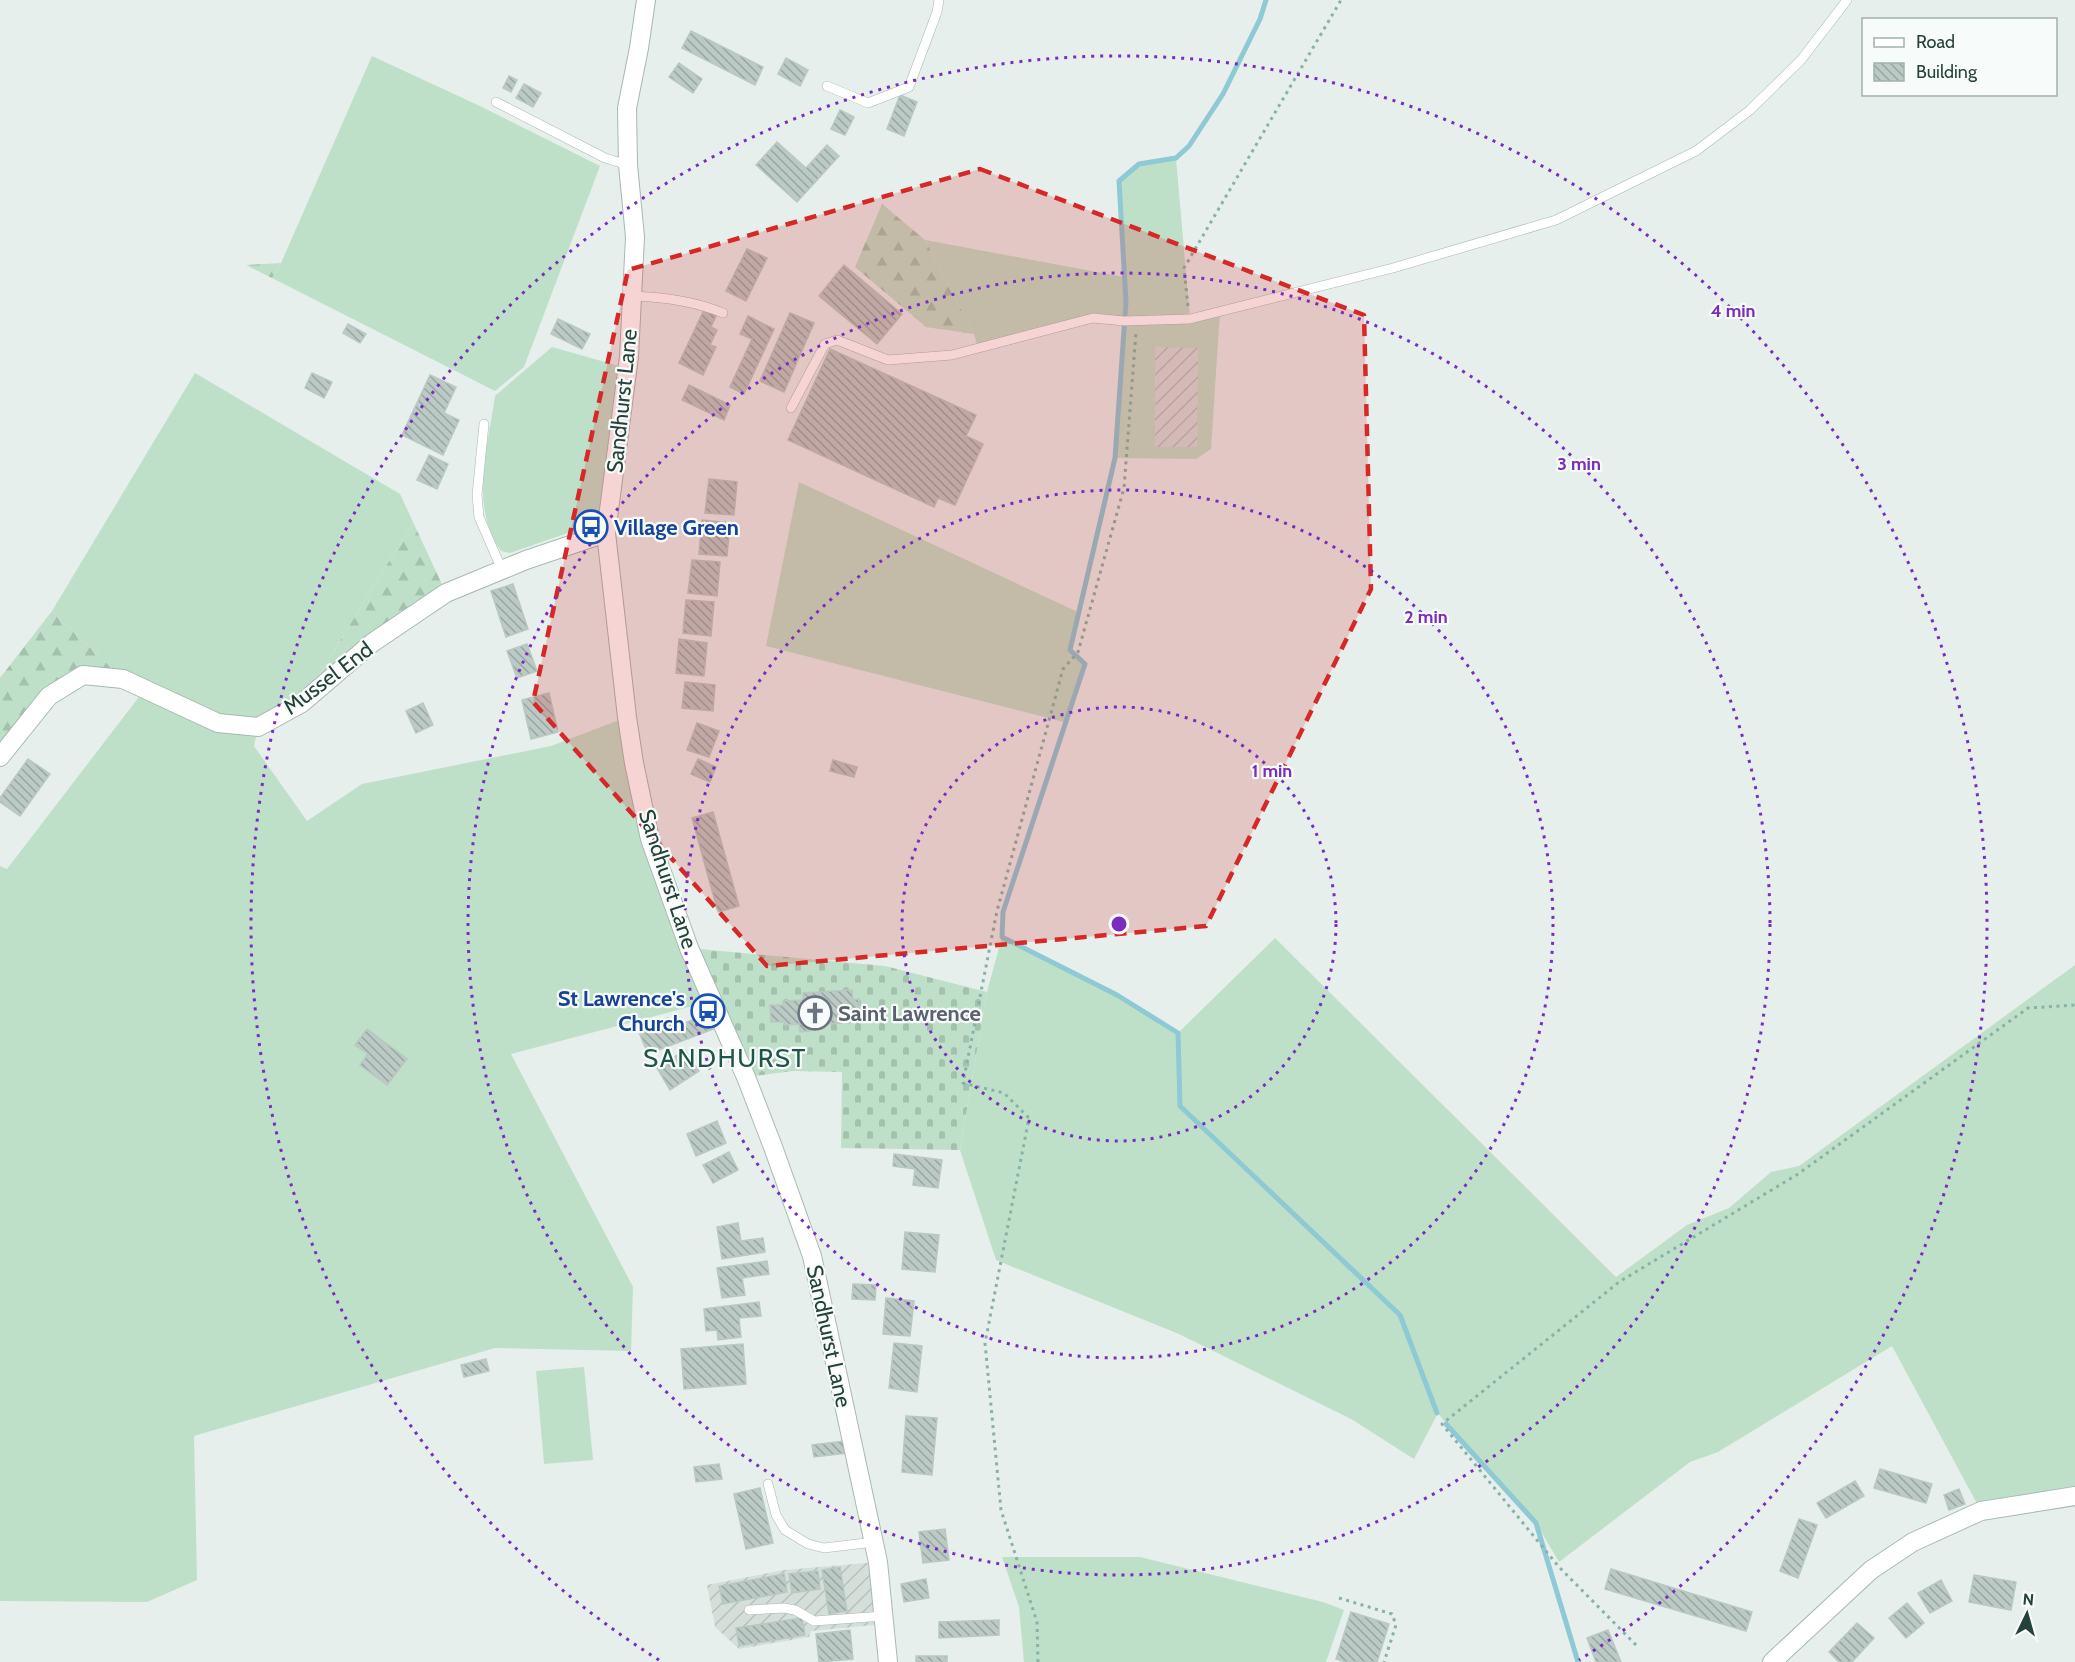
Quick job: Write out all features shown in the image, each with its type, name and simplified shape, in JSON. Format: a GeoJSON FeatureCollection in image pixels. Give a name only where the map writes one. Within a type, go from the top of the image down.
{"type":"FeatureCollection","features":[{"type":"Feature","properties":{"kind":"street","name":"Sandhurst Lane"},"geometry":{"type":"LineString","coordinates":[[646,0],[627,108],[628,165],[635,237],[630,357],[606,533],[627,717],[650,839],[689,948],[746,1077],[812,1256],[878,1562],[888,1662]]}},
{"type":"Feature","properties":{"kind":"street","name":"Mussel End"},"geometry":{"type":"LineString","coordinates":[[0,757],[49,696],[83,675],[123,679],[218,723],[258,727],[302,703],[372,644],[446,593],[502,570],[606,533]]}},
{"type":"Feature","properties":{"kind":"street"},"geometry":{"type":"LineString","coordinates":[[1772,1662],[1871,1570],[1913,1542],[1981,1511],[2075,1496]]}},
{"type":"Feature","properties":{"kind":"lane"},"geometry":{"type":"LineString","coordinates":[[827,86],[868,103],[909,87],[937,12],[939,0]]}},
{"type":"Feature","properties":{"kind":"lane"},"geometry":{"type":"LineString","coordinates":[[791,408],[825,344],[837,340],[888,360],[952,355],[1093,318],[1190,319],[1393,268],[1556,220],[1696,151],[1750,110],[1800,60],[1847,0]]}},
{"type":"Feature","properties":{"kind":"lane"},"geometry":{"type":"LineString","coordinates":[[496,102],[605,158],[628,165]]}},
{"type":"Feature","properties":{"kind":"lane"},"geometry":{"type":"LineString","coordinates":[[632,296],[690,302],[723,313]]}},
{"type":"Feature","properties":{"kind":"lane"},"geometry":{"type":"LineString","coordinates":[[484,424],[477,495],[479,517],[502,570]]}},
{"type":"Feature","properties":{"kind":"lane"},"geometry":{"type":"LineString","coordinates":[[768,1484],[776,1515],[784,1530],[808,1544],[824,1548],[874,1542]]}},
{"type":"Feature","properties":{"kind":"lane"},"geometry":{"type":"LineString","coordinates":[[749,1610],[784,1608],[795,1610],[814,1621],[884,1616]]}},
{"type":"Feature","properties":{"kind":"path"},"geometry":{"type":"LineString","coordinates":[[1190,319],[1185,268],[1341,0]]}},
{"type":"Feature","properties":{"kind":"path"},"geometry":{"type":"LineString","coordinates":[[1038,1662],[1037,1622],[1001,1510],[986,1343],[1029,1118],[1004,1093],[963,1083],[997,912],[1063,669],[1078,652],[1124,488],[1137,320]]}},
{"type":"Feature","properties":{"kind":"path"},"geometry":{"type":"LineString","coordinates":[[1636,1645],[1559,1567],[1442,1424],[1619,1282],[1797,1174],[2028,1008],[2075,1005]]}},
{"type":"Feature","properties":{"kind":"path"},"geometry":{"type":"LineString","coordinates":[[1339,1598],[1392,1614],[1396,1625],[1384,1662]]}},
{"type":"Feature","properties":{"kind":"highlighted area"},"geometry":{"type":"Polygon","coordinates":[[[980,169],[1364,315],[1371,589],[1206,926],[767,966],[533,702],[628,270],[980,169]]]}},
{"type":"Feature","properties":{"kind":"shaded area"},"geometry":{"type":"Polygon","coordinates":[[[1155,347],[1198,347],[1198,447],[1155,447],[1155,347]]]}},
{"type":"Feature","properties":{"kind":"shaded area"},"geometry":{"type":"Polygon","coordinates":[[[878,1562],[885,1624],[811,1631],[809,1637],[739,1649],[715,1627],[707,1585],[784,1570],[878,1562]]]}},
{"type":"Feature","properties":{"kind":"green space"},"geometry":{"type":"Polygon","coordinates":[[[372,56],[482,107],[600,166],[524,367],[495,391],[272,278],[281,263],[372,56]]]}},
{"type":"Feature","properties":{"kind":"green space"},"geometry":{"type":"Polygon","coordinates":[[[1176,158],[1190,319],[1220,311],[1211,449],[1196,459],[1115,458],[1124,321],[1093,318],[978,348],[974,334],[925,240],[1124,277],[1119,181],[1139,164],[1176,158]],[[1155,347],[1155,447],[1197,447],[1198,348],[1155,347]]]}},
{"type":"Feature","properties":{"kind":"green space"},"geometry":{"type":"Polygon","coordinates":[[[882,204],[925,240],[974,334],[926,327],[855,267],[882,204]]]}},
{"type":"Feature","properties":{"kind":"green space"},"geometry":{"type":"Polygon","coordinates":[[[281,263],[272,278],[246,265],[281,263]]]}},
{"type":"Feature","properties":{"kind":"green space"},"geometry":{"type":"Polygon","coordinates":[[[552,347],[619,366],[599,514],[582,528],[510,553],[501,551],[491,534],[483,496],[485,455],[495,396],[552,347]]]}},
{"type":"Feature","properties":{"kind":"green space"},"geometry":{"type":"Polygon","coordinates":[[[195,373],[400,494],[413,522],[302,703],[258,727],[254,746],[307,821],[362,784],[551,746],[627,717],[634,763],[712,1001],[511,1054],[633,1287],[631,1351],[495,1348],[194,1436],[197,1580],[147,1602],[0,1601],[0,866],[7,869],[145,689],[123,679],[52,611],[195,373]]]}},
{"type":"Feature","properties":{"kind":"green space"},"geometry":{"type":"Polygon","coordinates":[[[799,482],[1080,613],[1071,650],[1085,664],[1064,722],[766,646],[799,482]]]}},
{"type":"Feature","properties":{"kind":"green space"},"geometry":{"type":"Polygon","coordinates":[[[413,522],[446,593],[302,703],[413,522]]]}},
{"type":"Feature","properties":{"kind":"green space"},"geometry":{"type":"Polygon","coordinates":[[[52,611],[123,679],[83,676],[0,744],[0,678],[52,611]]]}},
{"type":"Feature","properties":{"kind":"green space"},"geometry":{"type":"Polygon","coordinates":[[[1002,937],[1117,995],[1178,1033],[1275,938],[1616,1277],[1687,1225],[1729,1208],[1771,1172],[1799,1166],[2075,965],[2075,1496],[1981,1511],[1892,1346],[1718,1452],[1690,1462],[1559,1562],[1536,1523],[1455,1435],[1438,1413],[1414,1459],[1351,1419],[1179,1334],[996,1260],[960,1150],[987,992],[1002,937]]]}},
{"type":"Feature","properties":{"kind":"green space"},"geometry":{"type":"Polygon","coordinates":[[[689,948],[885,966],[987,992],[960,1150],[841,1148],[842,1072],[793,1071],[746,1077],[689,948]]]}},
{"type":"Feature","properties":{"kind":"green space"},"geometry":{"type":"Polygon","coordinates":[[[584,1367],[593,1460],[544,1464],[536,1371],[584,1367]]]}},
{"type":"Feature","properties":{"kind":"green space"},"geometry":{"type":"Polygon","coordinates":[[[1002,1557],[1140,1557],[1323,1602],[1344,1610],[1326,1662],[1024,1662],[1019,1607],[1002,1557]]]}},
{"type":"Feature","properties":{"kind":"building"},"geometry":{"type":"Polygon","coordinates":[[[691,31],[763,67],[755,85],[682,48],[691,31]]]}},
{"type":"Feature","properties":{"kind":"building"},"geometry":{"type":"Polygon","coordinates":[[[786,58],[808,70],[800,86],[778,74],[786,58]]]}},
{"type":"Feature","properties":{"kind":"building"},"geometry":{"type":"Polygon","coordinates":[[[679,63],[702,79],[693,93],[669,77],[679,63]]]}},
{"type":"Feature","properties":{"kind":"building"},"geometry":{"type":"Polygon","coordinates":[[[509,76],[517,80],[511,92],[503,88],[509,76]]]}},
{"type":"Feature","properties":{"kind":"building"},"geometry":{"type":"Polygon","coordinates":[[[524,84],[541,93],[533,107],[516,98],[524,84]]]}},
{"type":"Feature","properties":{"kind":"building"},"geometry":{"type":"Polygon","coordinates":[[[900,95],[917,102],[904,136],[887,129],[900,95]]]}},
{"type":"Feature","properties":{"kind":"building"},"geometry":{"type":"Polygon","coordinates":[[[840,110],[854,117],[845,135],[831,129],[840,110]]]}},
{"type":"Feature","properties":{"kind":"building"},"geometry":{"type":"Polygon","coordinates":[[[777,142],[806,168],[827,145],[839,156],[797,202],[756,165],[777,142]]]}},
{"type":"Feature","properties":{"kind":"building"},"geometry":{"type":"Polygon","coordinates":[[[747,249],[767,258],[746,301],[726,291],[747,249]]]}},
{"type":"Feature","properties":{"kind":"building"},"geometry":{"type":"Polygon","coordinates":[[[844,265],[902,314],[877,344],[819,296],[844,265]]]}},
{"type":"Feature","properties":{"kind":"building"},"geometry":{"type":"Polygon","coordinates":[[[704,310],[716,316],[711,327],[717,330],[710,345],[716,347],[703,375],[679,363],[704,310]]]}},
{"type":"Feature","properties":{"kind":"building"},"geometry":{"type":"Polygon","coordinates":[[[790,313],[814,323],[784,392],[760,381],[790,313]]]}},
{"type":"Feature","properties":{"kind":"building"},"geometry":{"type":"Polygon","coordinates":[[[748,316],[774,329],[744,394],[730,387],[752,339],[740,334],[748,316]]]}},
{"type":"Feature","properties":{"kind":"building"},"geometry":{"type":"Polygon","coordinates":[[[558,319],[590,334],[582,349],[551,334],[558,319]]]}},
{"type":"Feature","properties":{"kind":"building"},"geometry":{"type":"Polygon","coordinates":[[[348,324],[366,334],[360,343],[343,333],[348,324]]]}},
{"type":"Feature","properties":{"kind":"building"},"geometry":{"type":"Polygon","coordinates":[[[830,349],[976,415],[966,436],[983,444],[955,505],[938,498],[934,507],[788,440],[830,349]]]}},
{"type":"Feature","properties":{"kind":"building"},"geometry":{"type":"Polygon","coordinates":[[[312,373],[332,382],[324,398],[305,388],[312,373]]]}},
{"type":"Feature","properties":{"kind":"building"},"geometry":{"type":"Polygon","coordinates":[[[430,375],[456,387],[444,413],[459,420],[443,455],[402,435],[430,375]]]}},
{"type":"Feature","properties":{"kind":"building"},"geometry":{"type":"Polygon","coordinates":[[[689,385],[730,405],[724,420],[682,400],[689,385]]]}},
{"type":"Feature","properties":{"kind":"building"},"geometry":{"type":"Polygon","coordinates":[[[429,455],[448,464],[437,489],[417,480],[429,455]]]}},
{"type":"Feature","properties":{"kind":"building"},"geometry":{"type":"Polygon","coordinates":[[[709,479],[737,482],[734,515],[705,513],[709,479]]]}},
{"type":"Feature","properties":{"kind":"building"},"geometry":{"type":"Polygon","coordinates":[[[702,520],[730,523],[727,556],[699,554],[702,520]]]}},
{"type":"Feature","properties":{"kind":"building"},"geometry":{"type":"Polygon","coordinates":[[[692,560],[720,562],[717,596],[688,593],[692,560]]]}},
{"type":"Feature","properties":{"kind":"building"},"geometry":{"type":"Polygon","coordinates":[[[513,584],[528,629],[506,637],[491,591],[513,584]]]}},
{"type":"Feature","properties":{"kind":"building"},"geometry":{"type":"Polygon","coordinates":[[[686,600],[714,602],[711,636],[683,633],[686,600]]]}},
{"type":"Feature","properties":{"kind":"building"},"geometry":{"type":"Polygon","coordinates":[[[679,639],[707,643],[704,676],[676,673],[679,639]]]}},
{"type":"Feature","properties":{"kind":"building"},"geometry":{"type":"Polygon","coordinates":[[[527,644],[537,671],[517,678],[507,651],[527,644]]]}},
{"type":"Feature","properties":{"kind":"building"},"geometry":{"type":"Polygon","coordinates":[[[685,682],[715,685],[713,711],[682,708],[685,682]]]}},
{"type":"Feature","properties":{"kind":"building"},"geometry":{"type":"Polygon","coordinates":[[[549,693],[558,732],[531,739],[522,700],[549,693]]]}},
{"type":"Feature","properties":{"kind":"building"},"geometry":{"type":"Polygon","coordinates":[[[423,703],[433,725],[416,733],[406,711],[423,703]]]}},
{"type":"Feature","properties":{"kind":"building"},"geometry":{"type":"Polygon","coordinates":[[[697,723],[719,731],[709,757],[687,750],[697,723]]]}},
{"type":"Feature","properties":{"kind":"building"},"geometry":{"type":"Polygon","coordinates":[[[28,759],[50,774],[20,816],[0,802],[0,798],[28,759]]]}},
{"type":"Feature","properties":{"kind":"building"},"geometry":{"type":"Polygon","coordinates":[[[698,759],[716,767],[710,782],[691,774],[698,759]]]}},
{"type":"Feature","properties":{"kind":"building"},"geometry":{"type":"Polygon","coordinates":[[[833,760],[857,767],[854,777],[830,771],[833,760]]]}},
{"type":"Feature","properties":{"kind":"building"},"geometry":{"type":"Polygon","coordinates":[[[713,812],[739,906],[718,912],[692,818],[713,812]]]}},
{"type":"Feature","properties":{"kind":"building","name":"Saint Lawrence"},"geometry":{"type":"Polygon","coordinates":[[[852,990],[853,1000],[859,999],[860,1022],[809,1025],[810,1031],[800,1032],[799,1024],[785,1025],[784,1022],[771,1022],[770,1005],[783,1005],[783,1001],[803,1000],[803,993],[852,990]]]}},
{"type":"Feature","properties":{"kind":"building"},"geometry":{"type":"Polygon","coordinates":[[[707,1014],[713,1029],[648,1054],[638,1030],[668,1018],[672,1028],[707,1014]]]}},
{"type":"Feature","properties":{"kind":"building"},"geometry":{"type":"Polygon","coordinates":[[[367,1029],[407,1059],[387,1085],[360,1065],[368,1054],[355,1045],[367,1029]]]}},
{"type":"Feature","properties":{"kind":"building"},"geometry":{"type":"Polygon","coordinates":[[[685,1050],[699,1071],[670,1090],[657,1068],[685,1050]]]}},
{"type":"Feature","properties":{"kind":"building"},"geometry":{"type":"Polygon","coordinates":[[[717,1121],[726,1143],[696,1156],[687,1134],[717,1121]]]}},
{"type":"Feature","properties":{"kind":"building"},"geometry":{"type":"Polygon","coordinates":[[[729,1152],[738,1170],[713,1183],[703,1165],[729,1152]]]}},
{"type":"Feature","properties":{"kind":"building"},"geometry":{"type":"Polygon","coordinates":[[[894,1154],[942,1160],[938,1188],[913,1185],[915,1169],[893,1166],[894,1154]]]}},
{"type":"Feature","properties":{"kind":"building"},"geometry":{"type":"Polygon","coordinates":[[[738,1223],[741,1241],[763,1238],[765,1252],[722,1259],[717,1227],[738,1223]]]}},
{"type":"Feature","properties":{"kind":"building"},"geometry":{"type":"Polygon","coordinates":[[[905,1232],[939,1235],[935,1272],[902,1269],[905,1232]]]}},
{"type":"Feature","properties":{"kind":"building"},"geometry":{"type":"Polygon","coordinates":[[[767,1261],[769,1274],[742,1278],[745,1295],[722,1298],[717,1268],[767,1261]]]}},
{"type":"Feature","properties":{"kind":"building"},"geometry":{"type":"Polygon","coordinates":[[[853,1284],[876,1285],[875,1300],[852,1299],[853,1284]]]}},
{"type":"Feature","properties":{"kind":"building"},"geometry":{"type":"Polygon","coordinates":[[[886,1298],[914,1301],[910,1336],[883,1334],[886,1298]]]}},
{"type":"Feature","properties":{"kind":"building"},"geometry":{"type":"Polygon","coordinates":[[[759,1302],[761,1316],[739,1318],[741,1337],[718,1340],[717,1330],[706,1331],[704,1309],[759,1302]]]}},
{"type":"Feature","properties":{"kind":"building"},"geometry":{"type":"Polygon","coordinates":[[[894,1343],[922,1346],[917,1392],[889,1388],[894,1343]]]}},
{"type":"Feature","properties":{"kind":"building"},"geometry":{"type":"Polygon","coordinates":[[[743,1344],[746,1384],[684,1389],[681,1349],[743,1344]]]}},
{"type":"Feature","properties":{"kind":"building"},"geometry":{"type":"Polygon","coordinates":[[[486,1359],[489,1371],[464,1377],[461,1365],[486,1359]]]}},
{"type":"Feature","properties":{"kind":"building"},"geometry":{"type":"Polygon","coordinates":[[[906,1416],[937,1418],[932,1475],[902,1472],[906,1416]]]}},
{"type":"Feature","properties":{"kind":"building"},"geometry":{"type":"Polygon","coordinates":[[[845,1441],[847,1453],[814,1457],[812,1445],[845,1441]]]}},
{"type":"Feature","properties":{"kind":"building"},"geometry":{"type":"Polygon","coordinates":[[[719,1464],[722,1479],[696,1482],[694,1467],[719,1464]]]}},
{"type":"Feature","properties":{"kind":"building"},"geometry":{"type":"Polygon","coordinates":[[[1880,1469],[1932,1484],[1926,1503],[1874,1488],[1880,1469]]]}},
{"type":"Feature","properties":{"kind":"building"},"geometry":{"type":"Polygon","coordinates":[[[1855,1481],[1864,1496],[1826,1518],[1817,1503],[1855,1481]]]}},
{"type":"Feature","properties":{"kind":"building"},"geometry":{"type":"Polygon","coordinates":[[[760,1488],[773,1543],[746,1549],[734,1494],[760,1488]]]}},
{"type":"Feature","properties":{"kind":"building"},"geometry":{"type":"Polygon","coordinates":[[[1959,1489],[1965,1504],[1949,1510],[1944,1495],[1959,1489]]]}},
{"type":"Feature","properties":{"kind":"building"},"geometry":{"type":"Polygon","coordinates":[[[1799,1519],[1817,1525],[1798,1578],[1780,1571],[1799,1519]]]}},
{"type":"Feature","properties":{"kind":"building"},"geometry":{"type":"Polygon","coordinates":[[[945,1529],[949,1560],[923,1563],[919,1532],[945,1529]]]}},
{"type":"Feature","properties":{"kind":"building"},"geometry":{"type":"Polygon","coordinates":[[[840,1567],[847,1611],[829,1614],[822,1570],[840,1567]]]}},
{"type":"Feature","properties":{"kind":"building"},"geometry":{"type":"Polygon","coordinates":[[[1611,1569],[1752,1612],[1746,1631],[1605,1589],[1611,1569]]]}},
{"type":"Feature","properties":{"kind":"building"},"geometry":{"type":"Polygon","coordinates":[[[818,1571],[820,1589],[792,1593],[789,1574],[818,1571]]]}},
{"type":"Feature","properties":{"kind":"building"},"geometry":{"type":"Polygon","coordinates":[[[784,1574],[787,1592],[723,1604],[719,1586],[784,1574]]]}},
{"type":"Feature","properties":{"kind":"building"},"geometry":{"type":"Polygon","coordinates":[[[1974,1575],[2016,1582],[2011,1610],[1969,1602],[1974,1575]]]}},
{"type":"Feature","properties":{"kind":"building"},"geometry":{"type":"Polygon","coordinates":[[[926,1579],[929,1598],[904,1602],[901,1584],[926,1579]]]}},
{"type":"Feature","properties":{"kind":"building"},"geometry":{"type":"Polygon","coordinates":[[[1941,1580],[1952,1601],[1930,1613],[1918,1593],[1941,1580]]]}},
{"type":"Feature","properties":{"kind":"building"},"geometry":{"type":"Polygon","coordinates":[[[1907,1603],[1924,1623],[1906,1638],[1889,1618],[1907,1603]]]}},
{"type":"Feature","properties":{"kind":"building"},"geometry":{"type":"Polygon","coordinates":[[[1351,1612],[1389,1624],[1377,1662],[1346,1662],[1336,1659],[1351,1612]]]}},
{"type":"Feature","properties":{"kind":"building"},"geometry":{"type":"Polygon","coordinates":[[[802,1618],[805,1635],[739,1646],[736,1628],[802,1618]]]}},
{"type":"Feature","properties":{"kind":"building"},"geometry":{"type":"Polygon","coordinates":[[[999,1620],[999,1635],[939,1638],[939,1622],[999,1620]]]}},
{"type":"Feature","properties":{"kind":"building"},"geometry":{"type":"Polygon","coordinates":[[[1857,1623],[1874,1638],[1852,1662],[1839,1662],[1829,1652],[1857,1623]]]}},
{"type":"Feature","properties":{"kind":"building"},"geometry":{"type":"Polygon","coordinates":[[[850,1630],[853,1659],[819,1662],[816,1634],[850,1630]]]}},
{"type":"Feature","properties":{"kind":"building"},"geometry":{"type":"Polygon","coordinates":[[[1608,1630],[1621,1662],[1596,1662],[1587,1638],[1608,1630]]]}},
{"type":"Feature","properties":{"kind":"building"},"geometry":{"type":"Polygon","coordinates":[[[916,1656],[947,1656],[947,1662],[916,1662],[916,1656]]]}},
{"type":"Feature","properties":{"kind":"waterway"},"geometry":{"type":"LineString","coordinates":[[1266,0],[1260,19],[1223,94],[1189,146],[1176,158],[1139,164],[1119,181],[1126,302],[1115,458],[1070,650],[1085,664],[1003,912],[1002,937],[1117,995],[1178,1033],[1180,1106],[1400,1315],[1437,1413]]}},
{"type":"Feature","properties":{"kind":"waterway"},"geometry":{"type":"LineString","coordinates":[[1446,1424],[1536,1523],[1578,1662]]}},
{"type":"Feature","properties":{"kind":"place","name":"Village Green"},"geometry":{"type":"Point","coordinates":[591,527]}},
{"type":"Feature","properties":{"kind":"place","name":"St Lawrence's Church"},"geometry":{"type":"Point","coordinates":[708,1011]}},
{"type":"Feature","properties":{"kind":"place","name":"Saint Lawrence"},"geometry":{"type":"Point","coordinates":[815,1013]}},
{"type":"Feature","properties":{"kind":"district","name":"SANDHURST"},"geometry":{"type":"Point","coordinates":[725,1058]}}]}
